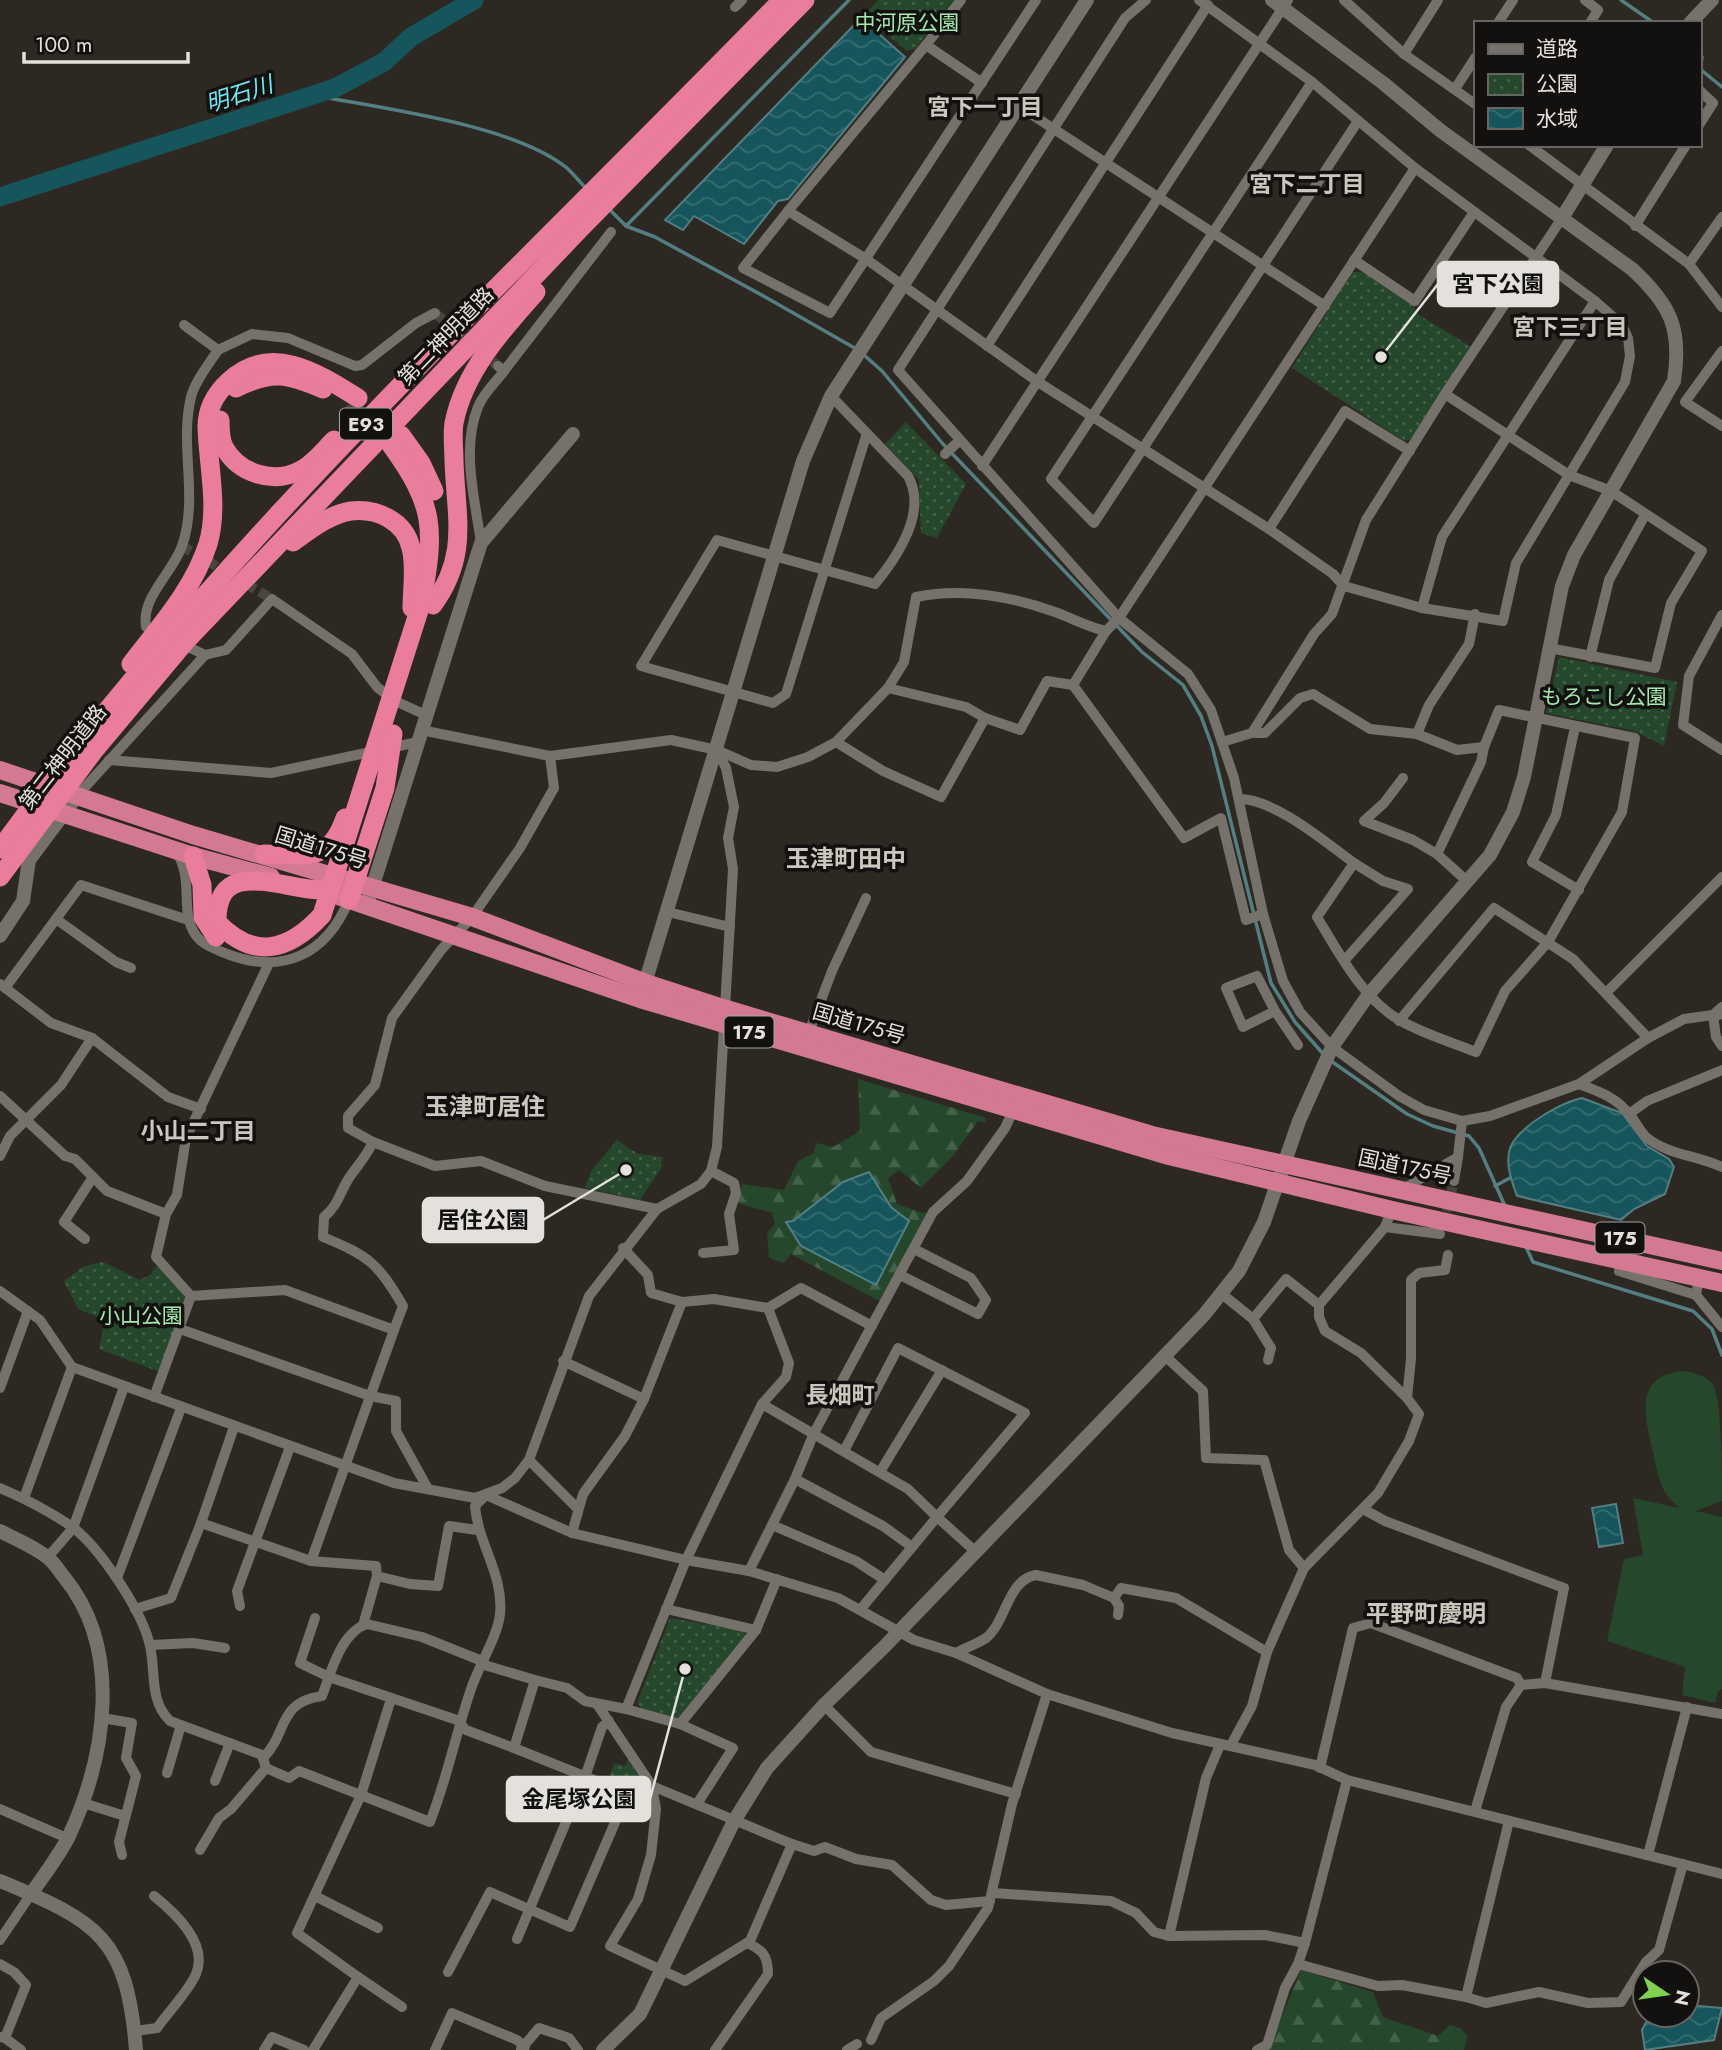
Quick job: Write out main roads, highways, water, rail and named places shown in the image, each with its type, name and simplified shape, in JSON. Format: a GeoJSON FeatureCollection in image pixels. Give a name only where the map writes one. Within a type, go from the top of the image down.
{"type":"FeatureCollection","features":[{"type":"Feature","properties":{"kind":"highway","name":"第二神明道路"},"geometry":{"type":"LineString","coordinates":[[1,875],[93,752],[172,634],[269,555],[577,228],[782,0]]}},
{"type":"Feature","properties":{"kind":"highway","name":"第二神明道路"},"geometry":{"type":"LineString","coordinates":[[0,849],[97,708],[172,634],[410,378],[634,175],[645,152],[805,0]]}},
{"type":"Feature","properties":{"kind":"highway"},"geometry":{"type":"LineString","coordinates":[[183,853],[202,885],[203,917],[217,940],[238,950],[264,957],[292,953],[320,933],[407,667],[433,605],[450,582],[459,536],[453,427],[461,394],[475,368],[577,228]]}},
{"type":"Feature","properties":{"kind":"highway"},"geometry":{"type":"LineString","coordinates":[[172,634],[183,597],[209,541],[212,512],[207,425],[218,391],[244,369],[279,361],[303,366],[353,402],[282,374],[256,378],[235,388],[226,399],[219,417],[222,444],[237,465],[254,474],[285,475],[302,470],[380,396],[410,378]]}},
{"type":"Feature","properties":{"kind":"highway"},"geometry":{"type":"LineString","coordinates":[[412,630],[422,601],[431,536],[427,508],[396,440],[421,463],[435,492],[442,532],[433,605]]}},
{"type":"Feature","properties":{"kind":"highway"},"geometry":{"type":"LineString","coordinates":[[269,555],[287,547],[316,525],[351,511],[381,514],[401,526],[411,547],[412,630],[407,667]]}},
{"type":"Feature","properties":{"kind":"highway"},"geometry":{"type":"LineString","coordinates":[[264,854],[310,857],[328,846],[342,826],[363,768],[385,740]]}},
{"type":"Feature","properties":{"kind":"highway"},"geometry":{"type":"LineString","coordinates":[[361,894],[385,788],[385,740]]}},
{"type":"Feature","properties":{"kind":"highway","name":"国道175号"},"geometry":{"type":"LineString","coordinates":[[0,770],[264,854],[456,934],[723,1016],[1013,1112],[1277,1183],[1621,1261],[1697,1287],[1722,1283]]}},
{"type":"Feature","properties":{"kind":"highway","name":"国道175号"},"geometry":{"type":"LineString","coordinates":[[0,793],[183,853],[319,890],[361,894],[472,917],[643,991]]}},
{"type":"Feature","properties":{"kind":"highway"},"geometry":{"type":"LineString","coordinates":[[319,890],[244,880],[225,889],[217,902],[217,922],[232,937],[257,947],[283,945],[304,934],[326,915]]}},
{"type":"Feature","properties":{"kind":"highway","name":"国道175号"},"geometry":{"type":"LineString","coordinates":[[723,1016],[809,1032],[1152,1135],[1722,1261]]}},
{"type":"Feature","properties":{"kind":"water"},"geometry":{"type":"Polygon","coordinates":[[[861,18],[905,57],[788,199],[778,201],[744,244],[694,216],[683,230],[665,220],[861,18]]]}},
{"type":"Feature","properties":{"kind":"water"},"geometry":{"type":"Polygon","coordinates":[[[1582,1098],[1622,1113],[1647,1146],[1669,1159],[1674,1167],[1665,1194],[1634,1209],[1621,1220],[1517,1196],[1512,1183],[1509,1155],[1513,1142],[1544,1115],[1582,1098]]]}},
{"type":"Feature","properties":{"kind":"water"},"geometry":{"type":"Polygon","coordinates":[[[869,1172],[891,1207],[909,1221],[876,1285],[801,1246],[786,1222],[793,1221],[843,1182],[869,1172]]]}},
{"type":"Feature","properties":{"kind":"water"},"geometry":{"type":"Polygon","coordinates":[[[1616,1504],[1623,1543],[1599,1547],[1592,1508],[1616,1504]]]}},
{"type":"Feature","properties":{"kind":"water"},"geometry":{"type":"Polygon","coordinates":[[[1701,2006],[1722,2008],[1714,2040],[1645,2050],[1642,2030],[1701,2029],[1701,2006]]]}},
{"type":"Feature","properties":{"kind":"waterway","name":"明石川"},"geometry":{"type":"LineString","coordinates":[[0,197],[335,88],[384,62],[411,37],[474,0]]}},
{"type":"Feature","properties":{"kind":"waterway"},"geometry":{"type":"LineString","coordinates":[[626,226],[849,0]]}},
{"type":"Feature","properties":{"kind":"waterway"},"geometry":{"type":"LineString","coordinates":[[1621,0],[1651,21]]}},
{"type":"Feature","properties":{"kind":"waterway"},"geometry":{"type":"LineString","coordinates":[[1701,56],[1701,63]]}},
{"type":"Feature","properties":{"kind":"waterway"},"geometry":{"type":"LineString","coordinates":[[1701,70],[1722,87]]}},
{"type":"Feature","properties":{"kind":"waterway"},"geometry":{"type":"LineString","coordinates":[[312,95],[478,128],[539,151],[563,165],[586,188]]}},
{"type":"Feature","properties":{"kind":"waterway"},"geometry":{"type":"LineString","coordinates":[[610,210],[626,226],[655,237],[858,350]]}},
{"type":"Feature","properties":{"kind":"waterway"},"geometry":{"type":"LineString","coordinates":[[864,355],[882,371],[943,444],[1142,652],[1183,685],[1201,716],[1212,746],[1271,983],[1295,1022],[1325,1056]]}},
{"type":"Feature","properties":{"kind":"waterway"},"geometry":{"type":"LineString","coordinates":[[1331,1061],[1407,1114],[1433,1126],[1469,1136],[1479,1148],[1505,1206]]}},
{"type":"Feature","properties":{"kind":"waterway"},"geometry":{"type":"LineString","coordinates":[[1495,1186],[1510,1178]]}},
{"type":"Feature","properties":{"kind":"waterway"},"geometry":{"type":"LineString","coordinates":[[1526,1247],[1533,1262],[1693,1311],[1712,1329],[1722,1355]]}},
{"type":"Feature","properties":{"kind":"tunnel"},"geometry":{"type":"LineString","coordinates":[[435,313],[498,366]]}},
{"type":"Feature","properties":{"kind":"tunnel"},"geometry":{"type":"LineString","coordinates":[[347,406],[377,432]]}},
{"type":"Feature","properties":{"kind":"tunnel"},"geometry":{"type":"LineString","coordinates":[[182,546],[272,599]]}},
{"type":"Feature","properties":{"kind":"tunnel"},"geometry":{"type":"LineString","coordinates":[[1443,1226],[1454,1181]]}},
{"type":"Feature","properties":{"kind":"place","name":"宮下公園"},"geometry":{"type":"Point","coordinates":[1381,357]}},
{"type":"Feature","properties":{"kind":"place","name":"居住公園"},"geometry":{"type":"Point","coordinates":[626,1170]}},
{"type":"Feature","properties":{"kind":"place","name":"金尾塚公園"},"geometry":{"type":"Point","coordinates":[685,1669]}},
{"type":"Feature","properties":{"kind":"district","name":"宮下一丁目"},"geometry":{"type":"Point","coordinates":[985,107]}},
{"type":"Feature","properties":{"kind":"district","name":"宮下二丁目"},"geometry":{"type":"Point","coordinates":[1307,184]}},
{"type":"Feature","properties":{"kind":"district","name":"宮下三丁目"},"geometry":{"type":"Point","coordinates":[1570,327]}},
{"type":"Feature","properties":{"kind":"district","name":"玉津町田中"},"geometry":{"type":"Point","coordinates":[846,859]}},
{"type":"Feature","properties":{"kind":"district","name":"玉津町居住"},"geometry":{"type":"Point","coordinates":[485,1107]}},
{"type":"Feature","properties":{"kind":"district","name":"小山二丁目"},"geometry":{"type":"Point","coordinates":[198,1131]}},
{"type":"Feature","properties":{"kind":"district","name":"長畑町"},"geometry":{"type":"Point","coordinates":[840,1395]}},
{"type":"Feature","properties":{"kind":"district","name":"平野町慶明"},"geometry":{"type":"Point","coordinates":[1426,1614]}},
{"type":"Feature","properties":{"kind":"park label","name":"中河原公園"},"geometry":{"type":"Point","coordinates":[907,23]}},
{"type":"Feature","properties":{"kind":"park label","name":"もろこし公園"},"geometry":{"type":"Point","coordinates":[1604,697]}},
{"type":"Feature","properties":{"kind":"park label","name":"小山公園"},"geometry":{"type":"Point","coordinates":[141,1316]}}]}
